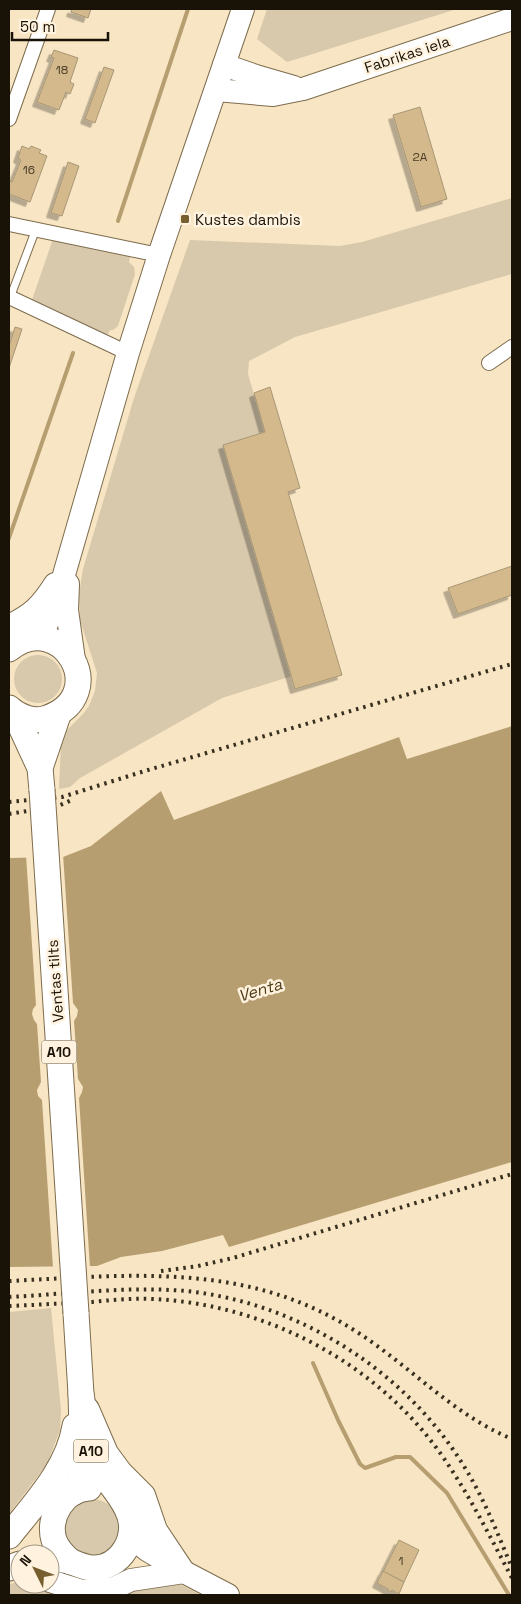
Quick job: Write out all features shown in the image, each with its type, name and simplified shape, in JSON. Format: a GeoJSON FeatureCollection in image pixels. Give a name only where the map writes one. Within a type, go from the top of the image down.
{"type":"FeatureCollection","features":[{"type":"Feature","properties":{"kind":"highway"},"geometry":{"type":"LineString","coordinates":[[14,642],[47,639],[63,646],[74,660]]}},
{"type":"Feature","properties":{"kind":"highway","name":"A10"},"geometry":{"type":"LineString","coordinates":[[41,779],[58,714],[70,704],[77,690],[78,675],[74,660]]}},
{"type":"Feature","properties":{"kind":"highway"},"geometry":{"type":"LineString","coordinates":[[11,719],[44,720],[58,714]]}},
{"type":"Feature","properties":{"kind":"highway","name":"A10"},"geometry":{"type":"LineString","coordinates":[[11,719],[41,779]]}},
{"type":"Feature","properties":{"kind":"highway","name":"Ventas tilts"},"geometry":{"type":"LineString","coordinates":[[41,779],[82,1394]]}},
{"type":"Feature","properties":{"kind":"highway"},"geometry":{"type":"LineString","coordinates":[[9,1536],[64,1462],[73,1441],[82,1394]]}},
{"type":"Feature","properties":{"kind":"highway","name":"A10"},"geometry":{"type":"LineString","coordinates":[[9,1553],[55,1513],[59,1505],[73,1493],[81,1480],[82,1394]]}},
{"type":"Feature","properties":{"kind":"highway","name":"A10"},"geometry":{"type":"LineString","coordinates":[[82,1394],[89,1443],[94,1461],[127,1508],[131,1516],[132,1526]]}},
{"type":"Feature","properties":{"kind":"highway"},"geometry":{"type":"LineString","coordinates":[[73,1493],[85,1488],[98,1488],[110,1492],[121,1500]]}},
{"type":"Feature","properties":{"kind":"highway"},"geometry":{"type":"LineString","coordinates":[[55,1513],[52,1527],[54,1541],[61,1553],[61,1560],[86,1567],[102,1566],[113,1562],[121,1556],[131,1537],[132,1526]]}},
{"type":"Feature","properties":{"kind":"main road"},"geometry":{"type":"LineString","coordinates":[[14,642],[46,626],[68,564],[128,353],[159,255],[243,9]]}},
{"type":"Feature","properties":{"kind":"main road","name":"Fabrikas iela"},"geometry":{"type":"LineString","coordinates":[[216,90],[273,95],[302,89],[512,19]]}},
{"type":"Feature","properties":{"kind":"main road"},"geometry":{"type":"LineString","coordinates":[[224,65],[302,89]]}},
{"type":"Feature","properties":{"kind":"main road"},"geometry":{"type":"LineString","coordinates":[[68,564],[67,610],[74,660]]}},
{"type":"Feature","properties":{"kind":"main road"},"geometry":{"type":"LineString","coordinates":[[82,1394],[107,1453],[121,1472],[144,1495],[156,1530],[184,1572]]}},
{"type":"Feature","properties":{"kind":"main road"},"geometry":{"type":"LineString","coordinates":[[132,1526],[141,1545],[184,1572],[228,1595]]}},
{"type":"Feature","properties":{"kind":"main road"},"geometry":{"type":"LineString","coordinates":[[102,1566],[149,1566],[184,1572]]}},
{"type":"Feature","properties":{"kind":"main road"},"geometry":{"type":"LineString","coordinates":[[60,1583],[82,1591],[98,1590],[114,1588],[131,1580],[184,1572]]}},
{"type":"Feature","properties":{"kind":"street"},"geometry":{"type":"LineString","coordinates":[[9,119],[48,9]]}},
{"type":"Feature","properties":{"kind":"street"},"geometry":{"type":"LineString","coordinates":[[9,224],[159,255]]}},
{"type":"Feature","properties":{"kind":"street"},"geometry":{"type":"LineString","coordinates":[[9,297],[128,353]]}},
{"type":"Feature","properties":{"kind":"street"},"geometry":{"type":"LineString","coordinates":[[489,363],[512,347]]}},
{"type":"Feature","properties":{"kind":"lane"},"geometry":{"type":"LineString","coordinates":[[9,297],[36,229]]}},
{"type":"Feature","properties":{"kind":"shaded area"},"geometry":{"type":"Polygon","coordinates":[[[267,9],[457,9],[287,62],[257,39],[267,9]]]}},
{"type":"Feature","properties":{"kind":"shaded area"},"geometry":{"type":"Polygon","coordinates":[[[512,198],[512,274],[295,337],[249,361],[248,374],[265,432],[223,445],[292,676],[222,698],[80,778],[70,787],[59,789],[61,743],[64,733],[89,706],[95,691],[97,673],[80,620],[79,594],[83,569],[134,398],[190,240],[340,246],[362,242],[512,198]]]}},
{"type":"Feature","properties":{"kind":"shaded area"},"geometry":{"type":"Polygon","coordinates":[[[53,239],[130,257],[129,262],[134,267],[135,274],[118,326],[110,330],[107,336],[32,300],[53,239]]]}},
{"type":"Feature","properties":{"kind":"shaded area"},"geometry":{"type":"Polygon","coordinates":[[[38,655],[47,657],[55,662],[60,670],[62,679],[60,688],[55,696],[47,701],[38,703],[29,701],[21,696],[16,688],[14,679],[16,670],[21,662],[29,657],[38,655]]]}},
{"type":"Feature","properties":{"kind":"shaded area"},"geometry":{"type":"Polygon","coordinates":[[[51,1308],[61,1410],[60,1430],[47,1464],[9,1514],[9,1312],[51,1308]]]}},
{"type":"Feature","properties":{"kind":"shaded area"},"geometry":{"type":"Polygon","coordinates":[[[92,1499],[103,1501],[112,1507],[118,1516],[120,1527],[118,1538],[112,1547],[103,1553],[92,1555],[81,1553],[72,1547],[66,1538],[64,1527],[66,1516],[72,1507],[81,1501],[92,1499]]]}},
{"type":"Feature","properties":{"kind":"shaded area"},"geometry":{"type":"Polygon","coordinates":[[[9,1584],[10,1594],[60,1594],[60,1584],[179,1584],[202,1595],[9,1595],[9,1584]]]}},
{"type":"Feature","properties":{"kind":"water","name":"Venta"},"geometry":{"type":"Polygon","coordinates":[[[512,726],[512,1162],[229,1247],[223,1235],[162,1251],[121,1257],[97,1266],[9,1267],[9,858],[63,857],[91,846],[161,791],[174,820],[399,737],[407,759],[512,726]]]}},
{"type":"Feature","properties":{"kind":"pier"},"geometry":{"type":"Polygon","coordinates":[[[63,854],[73,1003],[78,1010],[74,1021],[78,1079],[83,1087],[79,1098],[90,1268],[53,1268],[42,1100],[38,1096],[37,1090],[41,1082],[37,1024],[32,1014],[36,1005],[26,855],[63,854]]]}},
{"type":"Feature","properties":{"kind":"building"},"geometry":{"type":"Polygon","coordinates":[[[72,9],[91,9],[88,18],[71,12],[72,9]]]}},
{"type":"Feature","properties":{"kind":"building"},"geometry":{"type":"Polygon","coordinates":[[[54,50],[78,58],[70,82],[74,84],[70,94],[66,92],[59,110],[37,102],[54,58],[51,57],[54,50]]]}},
{"type":"Feature","properties":{"kind":"building"},"geometry":{"type":"Polygon","coordinates":[[[104,67],[114,70],[95,123],[85,119],[104,67]]]}},
{"type":"Feature","properties":{"kind":"building"},"geometry":{"type":"Polygon","coordinates":[[[420,107],[447,199],[421,207],[393,115],[420,107]]]}},
{"type":"Feature","properties":{"kind":"building"},"geometry":{"type":"Polygon","coordinates":[[[22,146],[29,149],[31,146],[41,150],[39,153],[47,156],[30,202],[9,194],[9,183],[10,181],[12,182],[21,160],[18,158],[22,146]]]}},
{"type":"Feature","properties":{"kind":"building"},"geometry":{"type":"Polygon","coordinates":[[[68,162],[79,166],[62,216],[51,213],[68,162]]]}},
{"type":"Feature","properties":{"kind":"building"},"geometry":{"type":"Polygon","coordinates":[[[15,327],[22,329],[9,368],[9,346],[15,327]]]}},
{"type":"Feature","properties":{"kind":"building"},"geometry":{"type":"Polygon","coordinates":[[[270,387],[300,488],[288,492],[342,675],[295,689],[223,445],[265,432],[254,393],[270,387]]]}},
{"type":"Feature","properties":{"kind":"building"},"geometry":{"type":"Polygon","coordinates":[[[512,566],[512,595],[458,614],[448,588],[512,566]]]}},
{"type":"Feature","properties":{"kind":"building"},"geometry":{"type":"Polygon","coordinates":[[[399,1540],[419,1550],[404,1582],[383,1572],[399,1540]]]}},
{"type":"Feature","properties":{"kind":"building"},"geometry":{"type":"Polygon","coordinates":[[[383,1571],[404,1582],[399,1594],[392,1590],[391,1592],[377,1583],[383,1571]]]}},
{"type":"Feature","properties":{"kind":"waterway"},"geometry":{"type":"LineString","coordinates":[[118,221],[188,9]]}},
{"type":"Feature","properties":{"kind":"waterway"},"geometry":{"type":"LineString","coordinates":[[9,538],[73,353]]}},
{"type":"Feature","properties":{"kind":"waterway"},"geometry":{"type":"LineString","coordinates":[[313,1363],[360,1464],[365,1468],[396,1457],[410,1457],[447,1493],[509,1595]]}},
{"type":"Feature","properties":{"kind":"railway"},"geometry":{"type":"LineString","coordinates":[[9,802],[62,797],[148,770],[512,664]]}},
{"type":"Feature","properties":{"kind":"railway"},"geometry":{"type":"LineString","coordinates":[[9,814],[58,806],[74,799]]}},
{"type":"Feature","properties":{"kind":"railway"},"geometry":{"type":"LineString","coordinates":[[161,1271],[198,1266],[233,1258],[512,1174]]}},
{"type":"Feature","properties":{"kind":"railway"},"geometry":{"type":"LineString","coordinates":[[9,1281],[101,1276],[190,1278],[234,1284],[276,1294],[318,1311],[360,1334],[452,1404],[491,1429],[512,1439]]}},
{"type":"Feature","properties":{"kind":"railway"},"geometry":{"type":"LineString","coordinates":[[9,1297],[142,1289],[186,1291],[227,1298],[267,1309],[306,1325],[343,1346],[378,1370],[409,1398],[438,1429],[477,1488],[512,1568]]}},
{"type":"Feature","properties":{"kind":"railway"},"geometry":{"type":"LineString","coordinates":[[9,1306],[137,1299],[194,1303],[235,1312],[274,1325],[312,1343],[348,1364],[381,1389],[411,1418],[438,1450],[459,1481],[512,1578]]}},
{"type":"Feature","properties":{"kind":"place","name":"Kustes dambis"},"geometry":{"type":"Point","coordinates":[185,219]}}]}
